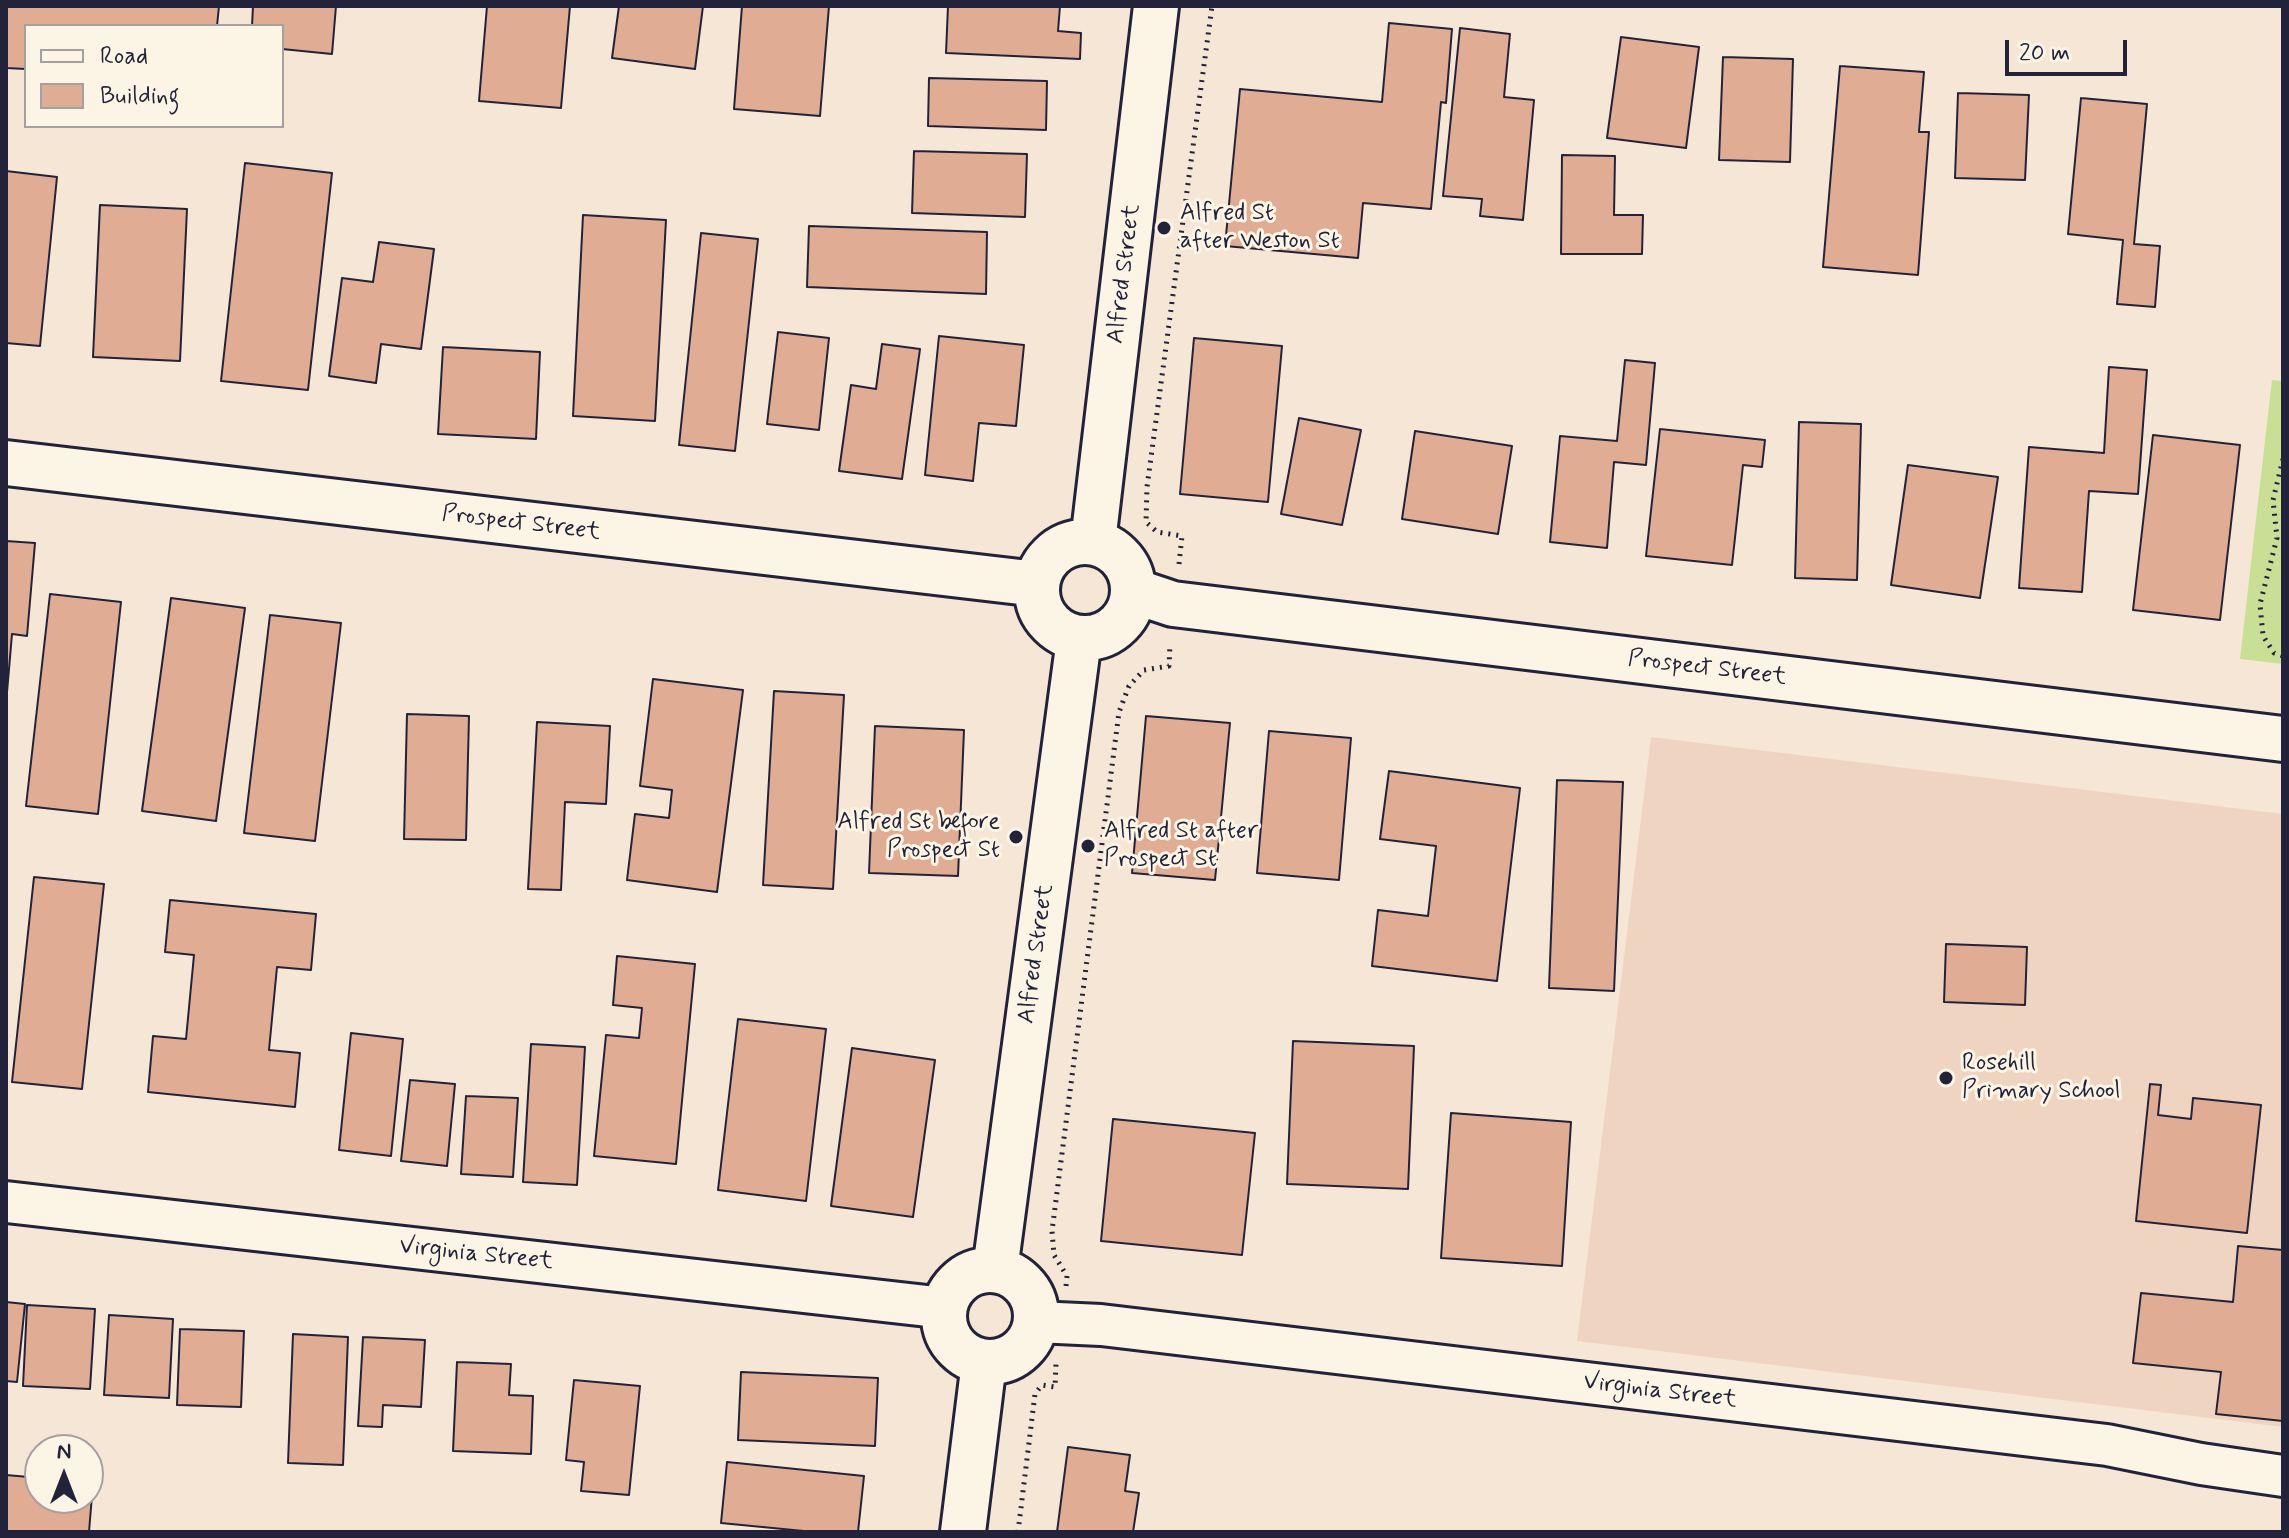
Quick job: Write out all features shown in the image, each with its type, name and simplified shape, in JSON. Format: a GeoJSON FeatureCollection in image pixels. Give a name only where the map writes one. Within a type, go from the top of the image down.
{"type":"FeatureCollection","features":[{"type":"Feature","properties":{"kind":"street","name":"Alfred Street"},"geometry":{"type":"LineString","coordinates":[[1093,542],[1156,6]]}},
{"type":"Feature","properties":{"kind":"street","name":"Prospect Street"},"geometry":{"type":"LineString","coordinates":[[6,463],[1037,584]]}},
{"type":"Feature","properties":{"kind":"street"},"geometry":{"type":"LineString","coordinates":[[1078,542],[1093,542],[1108,547],[1121,557],[1129,570],[1134,591],[1129,612],[1119,625],[1107,634],[1079,639],[1064,634],[1048,622],[1039,607],[1037,584],[1044,563],[1063,547],[1078,542]]}},
{"type":"Feature","properties":{"kind":"street","name":"Prospect Street"},"geometry":{"type":"LineString","coordinates":[[1134,591],[1173,604],[2283,739]]}},
{"type":"Feature","properties":{"kind":"street","name":"Alfred Street"},"geometry":{"type":"LineString","coordinates":[[995,1270],[1079,639]]}},
{"type":"Feature","properties":{"kind":"street","name":"Virginia Street"},"geometry":{"type":"LineString","coordinates":[[6,1202],[945,1308]]}},
{"type":"Feature","properties":{"kind":"street"},"geometry":{"type":"LineString","coordinates":[[995,1270],[1009,1274],[1021,1282],[1030,1294],[1046,1340],[1032,1336],[1013,1357],[999,1362],[984,1362],[960,1352],[952,1342],[946,1330],[945,1308],[954,1288],[965,1278],[995,1270]]}},
{"type":"Feature","properties":{"kind":"street","name":"Virginia Street"},"geometry":{"type":"LineString","coordinates":[[1046,1340],[1101,1325],[2107,1445],[2201,1464],[2283,1476]]}},
{"type":"Feature","properties":{"kind":"street"},"geometry":{"type":"LineString","coordinates":[[963,1532],[984,1362]]}},
{"type":"Feature","properties":{"kind":"path"},"geometry":{"type":"LineString","coordinates":[[1180,557],[1182,536],[1157,532],[1146,522],[1147,487],[1212,6]]}},
{"type":"Feature","properties":{"kind":"path"},"geometry":{"type":"LineString","coordinates":[[2283,459],[2273,500],[2277,538],[2260,604],[2263,636],[2274,653],[2283,656]]}},
{"type":"Feature","properties":{"kind":"path"},"geometry":{"type":"LineString","coordinates":[[1067,1276],[1054,1255],[1052,1231],[1119,712],[1129,686],[1144,670],[1169,666],[1170,650]]}},
{"type":"Feature","properties":{"kind":"path"},"geometry":{"type":"LineString","coordinates":[[1018,1532],[1035,1394],[1042,1385],[1055,1387],[1046,1340]]}},
{"type":"Feature","properties":{"kind":"shaded area","name":"Rosehill Primary School"},"geometry":{"type":"Polygon","coordinates":[[[1651,737],[2283,814],[2283,1427],[1577,1341],[1651,737]]]}},
{"type":"Feature","properties":{"kind":"green space"},"geometry":{"type":"Polygon","coordinates":[[[2272,380],[2283,381],[2283,664],[2240,659],[2272,380]]]}},
{"type":"Feature","properties":{"kind":"building"},"geometry":{"type":"Polygon","coordinates":[[[6,6],[219,6],[217,24],[24,24],[24,69],[6,68],[6,6]]]}},
{"type":"Feature","properties":{"kind":"building"},"geometry":{"type":"Polygon","coordinates":[[[253,6],[336,6],[332,54],[284,49],[284,24],[252,24],[253,6]]]}},
{"type":"Feature","properties":{"kind":"building"},"geometry":{"type":"Polygon","coordinates":[[[487,6],[570,6],[561,108],[479,101],[487,6]]]}},
{"type":"Feature","properties":{"kind":"building"},"geometry":{"type":"Polygon","coordinates":[[[619,6],[703,6],[695,69],[612,58],[619,6]]]}},
{"type":"Feature","properties":{"kind":"building"},"geometry":{"type":"Polygon","coordinates":[[[742,6],[829,6],[820,116],[734,109],[742,6]]]}},
{"type":"Feature","properties":{"kind":"building"},"geometry":{"type":"Polygon","coordinates":[[[948,6],[1060,6],[1058,31],[1081,33],[1080,59],[946,53],[948,6]]]}},
{"type":"Feature","properties":{"kind":"building"},"geometry":{"type":"Polygon","coordinates":[[[1389,23],[1452,29],[1446,103],[1441,102],[1431,209],[1363,203],[1358,258],[1225,246],[1240,89],[1382,102],[1389,23]]]}},
{"type":"Feature","properties":{"kind":"building"},"geometry":{"type":"Polygon","coordinates":[[[1460,28],[1510,34],[1504,97],[1534,100],[1523,220],[1480,216],[1482,199],[1443,196],[1460,28]]]}},
{"type":"Feature","properties":{"kind":"building"},"geometry":{"type":"Polygon","coordinates":[[[1621,37],[1699,47],[1686,148],[1607,138],[1621,37]]]}},
{"type":"Feature","properties":{"kind":"building"},"geometry":{"type":"Polygon","coordinates":[[[1723,57],[1793,59],[1790,162],[1719,160],[1723,57]]]}},
{"type":"Feature","properties":{"kind":"building"},"geometry":{"type":"Polygon","coordinates":[[[1840,66],[1924,72],[1919,132],[1929,132],[1918,275],[1823,267],[1840,66]]]}},
{"type":"Feature","properties":{"kind":"building"},"geometry":{"type":"Polygon","coordinates":[[[929,78],[1047,81],[1046,130],[928,126],[929,78]]]}},
{"type":"Feature","properties":{"kind":"building"},"geometry":{"type":"Polygon","coordinates":[[[1958,93],[2029,95],[2025,180],[1955,178],[1958,93]]]}},
{"type":"Feature","properties":{"kind":"building"},"geometry":{"type":"Polygon","coordinates":[[[2081,98],[2147,104],[2134,244],[2160,246],[2155,307],[2117,304],[2123,240],[2068,234],[2081,98]]]}},
{"type":"Feature","properties":{"kind":"building"},"geometry":{"type":"Polygon","coordinates":[[[914,151],[1027,154],[1025,217],[912,213],[914,151]]]}},
{"type":"Feature","properties":{"kind":"building"},"geometry":{"type":"Polygon","coordinates":[[[1562,155],[1615,156],[1614,215],[1643,215],[1642,254],[1561,254],[1562,155]]]}},
{"type":"Feature","properties":{"kind":"building"},"geometry":{"type":"Polygon","coordinates":[[[245,163],[332,173],[308,390],[221,381],[245,163]]]}},
{"type":"Feature","properties":{"kind":"building"},"geometry":{"type":"Polygon","coordinates":[[[6,171],[57,177],[40,346],[6,343],[6,171]]]}},
{"type":"Feature","properties":{"kind":"building"},"geometry":{"type":"Polygon","coordinates":[[[100,205],[187,209],[180,361],[93,357],[100,205]]]}},
{"type":"Feature","properties":{"kind":"building"},"geometry":{"type":"Polygon","coordinates":[[[583,215],[666,220],[655,421],[573,416],[583,215]]]}},
{"type":"Feature","properties":{"kind":"building"},"geometry":{"type":"Polygon","coordinates":[[[809,226],[987,232],[986,294],[807,287],[809,226]]]}},
{"type":"Feature","properties":{"kind":"building"},"geometry":{"type":"Polygon","coordinates":[[[701,233],[758,239],[735,451],[679,445],[701,233]]]}},
{"type":"Feature","properties":{"kind":"building"},"geometry":{"type":"Polygon","coordinates":[[[379,242],[434,249],[421,349],[381,344],[376,383],[329,376],[342,278],[373,282],[379,242]]]}},
{"type":"Feature","properties":{"kind":"building"},"geometry":{"type":"Polygon","coordinates":[[[778,332],[829,338],[819,430],[767,424],[778,332]]]}},
{"type":"Feature","properties":{"kind":"building"},"geometry":{"type":"Polygon","coordinates":[[[939,336],[1024,345],[1016,426],[979,423],[973,481],[925,475],[939,336]]]}},
{"type":"Feature","properties":{"kind":"building"},"geometry":{"type":"Polygon","coordinates":[[[1194,338],[1282,346],[1268,502],[1180,494],[1194,338]]]}},
{"type":"Feature","properties":{"kind":"building"},"geometry":{"type":"Polygon","coordinates":[[[882,344],[920,349],[902,479],[839,471],[851,385],[876,389],[882,344]]]}},
{"type":"Feature","properties":{"kind":"building"},"geometry":{"type":"Polygon","coordinates":[[[443,347],[540,352],[536,439],[438,434],[443,347]]]}},
{"type":"Feature","properties":{"kind":"building"},"geometry":{"type":"Polygon","coordinates":[[[1625,360],[1655,363],[1646,465],[1614,462],[1607,548],[1550,542],[1560,436],[1617,441],[1625,360]]]}},
{"type":"Feature","properties":{"kind":"building"},"geometry":{"type":"Polygon","coordinates":[[[2109,367],[2147,370],[2138,494],[2089,491],[2082,592],[2019,588],[2029,447],[2104,453],[2109,367]]]}},
{"type":"Feature","properties":{"kind":"building"},"geometry":{"type":"Polygon","coordinates":[[[1299,418],[1361,430],[1342,525],[1281,514],[1299,418]]]}},
{"type":"Feature","properties":{"kind":"building"},"geometry":{"type":"Polygon","coordinates":[[[1799,422],[1861,424],[1857,580],[1795,578],[1799,422]]]}},
{"type":"Feature","properties":{"kind":"building"},"geometry":{"type":"Polygon","coordinates":[[[1660,429],[1765,440],[1762,467],[1743,465],[1732,565],[1646,556],[1660,429]]]}},
{"type":"Feature","properties":{"kind":"building"},"geometry":{"type":"Polygon","coordinates":[[[1415,431],[1512,446],[1498,534],[1402,519],[1415,431]]]}},
{"type":"Feature","properties":{"kind":"building"},"geometry":{"type":"Polygon","coordinates":[[[2153,435],[2240,445],[2220,620],[2133,610],[2153,435]]]}},
{"type":"Feature","properties":{"kind":"building"},"geometry":{"type":"Polygon","coordinates":[[[1908,465],[1998,477],[1980,598],[1891,585],[1908,465]]]}},
{"type":"Feature","properties":{"kind":"building"},"geometry":{"type":"Polygon","coordinates":[[[6,541],[35,543],[27,636],[12,634],[6,704],[6,541]]]}},
{"type":"Feature","properties":{"kind":"building"},"geometry":{"type":"Polygon","coordinates":[[[50,594],[121,602],[98,814],[26,806],[50,594]]]}},
{"type":"Feature","properties":{"kind":"building"},"geometry":{"type":"Polygon","coordinates":[[[171,598],[245,608],[216,821],[142,811],[171,598]]]}},
{"type":"Feature","properties":{"kind":"building"},"geometry":{"type":"Polygon","coordinates":[[[270,615],[341,623],[315,841],[244,833],[270,615]]]}},
{"type":"Feature","properties":{"kind":"building"},"geometry":{"type":"Polygon","coordinates":[[[653,679],[743,690],[717,892],[627,880],[635,814],[669,818],[672,790],[640,786],[653,679]]]}},
{"type":"Feature","properties":{"kind":"building"},"geometry":{"type":"Polygon","coordinates":[[[774,691],[844,695],[833,889],[763,885],[774,691]]]}},
{"type":"Feature","properties":{"kind":"building"},"geometry":{"type":"Polygon","coordinates":[[[407,714],[469,716],[466,840],[404,839],[407,714]]]}},
{"type":"Feature","properties":{"kind":"building"},"geometry":{"type":"Polygon","coordinates":[[[1146,716],[1230,723],[1215,880],[1132,873],[1146,716]]]}},
{"type":"Feature","properties":{"kind":"building"},"geometry":{"type":"Polygon","coordinates":[[[537,722],[610,726],[606,804],[565,802],[561,890],[528,889],[537,722]]]}},
{"type":"Feature","properties":{"kind":"building"},"geometry":{"type":"Polygon","coordinates":[[[875,726],[964,730],[958,876],[869,873],[875,726]]]}},
{"type":"Feature","properties":{"kind":"building"},"geometry":{"type":"Polygon","coordinates":[[[1269,731],[1351,738],[1339,880],[1257,873],[1269,731]]]}},
{"type":"Feature","properties":{"kind":"building"},"geometry":{"type":"Polygon","coordinates":[[[1389,771],[1520,788],[1497,981],[1372,966],[1378,910],[1428,916],[1436,846],[1380,839],[1389,771]]]}},
{"type":"Feature","properties":{"kind":"building"},"geometry":{"type":"Polygon","coordinates":[[[1557,780],[1623,782],[1614,991],[1549,988],[1557,780]]]}},
{"type":"Feature","properties":{"kind":"building"},"geometry":{"type":"Polygon","coordinates":[[[34,877],[104,884],[82,1089],[12,1082],[34,877]]]}},
{"type":"Feature","properties":{"kind":"building"},"geometry":{"type":"Polygon","coordinates":[[[170,900],[316,914],[311,970],[277,967],[269,1050],[300,1053],[295,1107],[148,1092],[153,1036],[186,1039],[194,955],[165,952],[170,900]]]}},
{"type":"Feature","properties":{"kind":"building"},"geometry":{"type":"Polygon","coordinates":[[[1946,944],[2027,947],[2025,1005],[1944,1002],[1946,944]]]}},
{"type":"Feature","properties":{"kind":"building"},"geometry":{"type":"Polygon","coordinates":[[[617,956],[695,964],[676,1164],[594,1156],[606,1035],[639,1038],[642,1008],[613,1005],[617,956]]]}},
{"type":"Feature","properties":{"kind":"building"},"geometry":{"type":"Polygon","coordinates":[[[738,1019],[826,1029],[806,1201],[718,1190],[738,1019]]]}},
{"type":"Feature","properties":{"kind":"building"},"geometry":{"type":"Polygon","coordinates":[[[351,1033],[403,1039],[391,1156],[339,1150],[351,1033]]]}},
{"type":"Feature","properties":{"kind":"building"},"geometry":{"type":"Polygon","coordinates":[[[1293,1041],[1414,1046],[1408,1189],[1287,1184],[1293,1041]]]}},
{"type":"Feature","properties":{"kind":"building"},"geometry":{"type":"Polygon","coordinates":[[[531,1044],[585,1047],[577,1185],[523,1182],[531,1044]]]}},
{"type":"Feature","properties":{"kind":"building"},"geometry":{"type":"Polygon","coordinates":[[[852,1048],[935,1060],[913,1217],[831,1206],[852,1048]]]}},
{"type":"Feature","properties":{"kind":"building"},"geometry":{"type":"Polygon","coordinates":[[[410,1080],[455,1084],[447,1166],[401,1161],[410,1080]]]}},
{"type":"Feature","properties":{"kind":"building"},"geometry":{"type":"Polygon","coordinates":[[[2150,1084],[2161,1085],[2158,1115],[2191,1119],[2193,1098],[2261,1105],[2247,1233],[2136,1221],[2150,1084]]]}},
{"type":"Feature","properties":{"kind":"building"},"geometry":{"type":"Polygon","coordinates":[[[466,1096],[518,1098],[513,1177],[461,1174],[466,1096]]]}},
{"type":"Feature","properties":{"kind":"building"},"geometry":{"type":"Polygon","coordinates":[[[1451,1113],[1571,1122],[1562,1266],[1441,1258],[1451,1113]]]}},
{"type":"Feature","properties":{"kind":"building"},"geometry":{"type":"Polygon","coordinates":[[[1113,1119],[1255,1133],[1242,1255],[1101,1241],[1113,1119]]]}},
{"type":"Feature","properties":{"kind":"building"},"geometry":{"type":"Polygon","coordinates":[[[2238,1246],[2283,1250],[2283,1421],[2216,1414],[2221,1372],[2133,1363],[2141,1293],[2233,1302],[2238,1246]]]}},
{"type":"Feature","properties":{"kind":"building"},"geometry":{"type":"Polygon","coordinates":[[[6,1302],[25,1304],[17,1382],[6,1381],[6,1302]]]}},
{"type":"Feature","properties":{"kind":"building"},"geometry":{"type":"Polygon","coordinates":[[[27,1305],[95,1309],[90,1389],[23,1386],[27,1305]]]}},
{"type":"Feature","properties":{"kind":"building"},"geometry":{"type":"Polygon","coordinates":[[[109,1315],[173,1319],[169,1398],[104,1395],[109,1315]]]}},
{"type":"Feature","properties":{"kind":"building"},"geometry":{"type":"Polygon","coordinates":[[[180,1329],[244,1331],[241,1407],[177,1405],[180,1329]]]}},
{"type":"Feature","properties":{"kind":"building"},"geometry":{"type":"Polygon","coordinates":[[[293,1334],[348,1337],[343,1465],[288,1463],[293,1334]]]}},
{"type":"Feature","properties":{"kind":"building"},"geometry":{"type":"Polygon","coordinates":[[[363,1337],[425,1340],[421,1407],[383,1405],[382,1427],[358,1426],[363,1337]]]}},
{"type":"Feature","properties":{"kind":"building"},"geometry":{"type":"Polygon","coordinates":[[[457,1362],[511,1364],[509,1395],[533,1396],[531,1454],[453,1451],[457,1362]]]}},
{"type":"Feature","properties":{"kind":"building"},"geometry":{"type":"Polygon","coordinates":[[[741,1372],[878,1378],[875,1446],[738,1440],[741,1372]]]}},
{"type":"Feature","properties":{"kind":"building"},"geometry":{"type":"Polygon","coordinates":[[[574,1380],[640,1386],[629,1495],[581,1491],[584,1462],[566,1460],[574,1380]]]}},
{"type":"Feature","properties":{"kind":"building"},"geometry":{"type":"Polygon","coordinates":[[[1068,1447],[1130,1455],[1125,1491],[1139,1493],[1133,1532],[1057,1532],[1068,1447]]]}},
{"type":"Feature","properties":{"kind":"building"},"geometry":{"type":"Polygon","coordinates":[[[727,1462],[864,1476],[858,1532],[814,1532],[721,1523],[727,1462]]]}},
{"type":"Feature","properties":{"kind":"building"},"geometry":{"type":"Polygon","coordinates":[[[6,1475],[24,1477],[24,1514],[90,1514],[89,1532],[6,1532],[6,1475]]]}},
{"type":"Feature","properties":{"kind":"place","name":"Alfred St after Weston St"},"geometry":{"type":"Point","coordinates":[1164,228]}},
{"type":"Feature","properties":{"kind":"place","name":"Alfred St before Prospect St"},"geometry":{"type":"Point","coordinates":[1016,837]}},
{"type":"Feature","properties":{"kind":"place","name":"Alfred St after Prospect St"},"geometry":{"type":"Point","coordinates":[1088,846]}},
{"type":"Feature","properties":{"kind":"place","name":"Rosehill Primary School"},"geometry":{"type":"Point","coordinates":[1946,1078]}}]}
